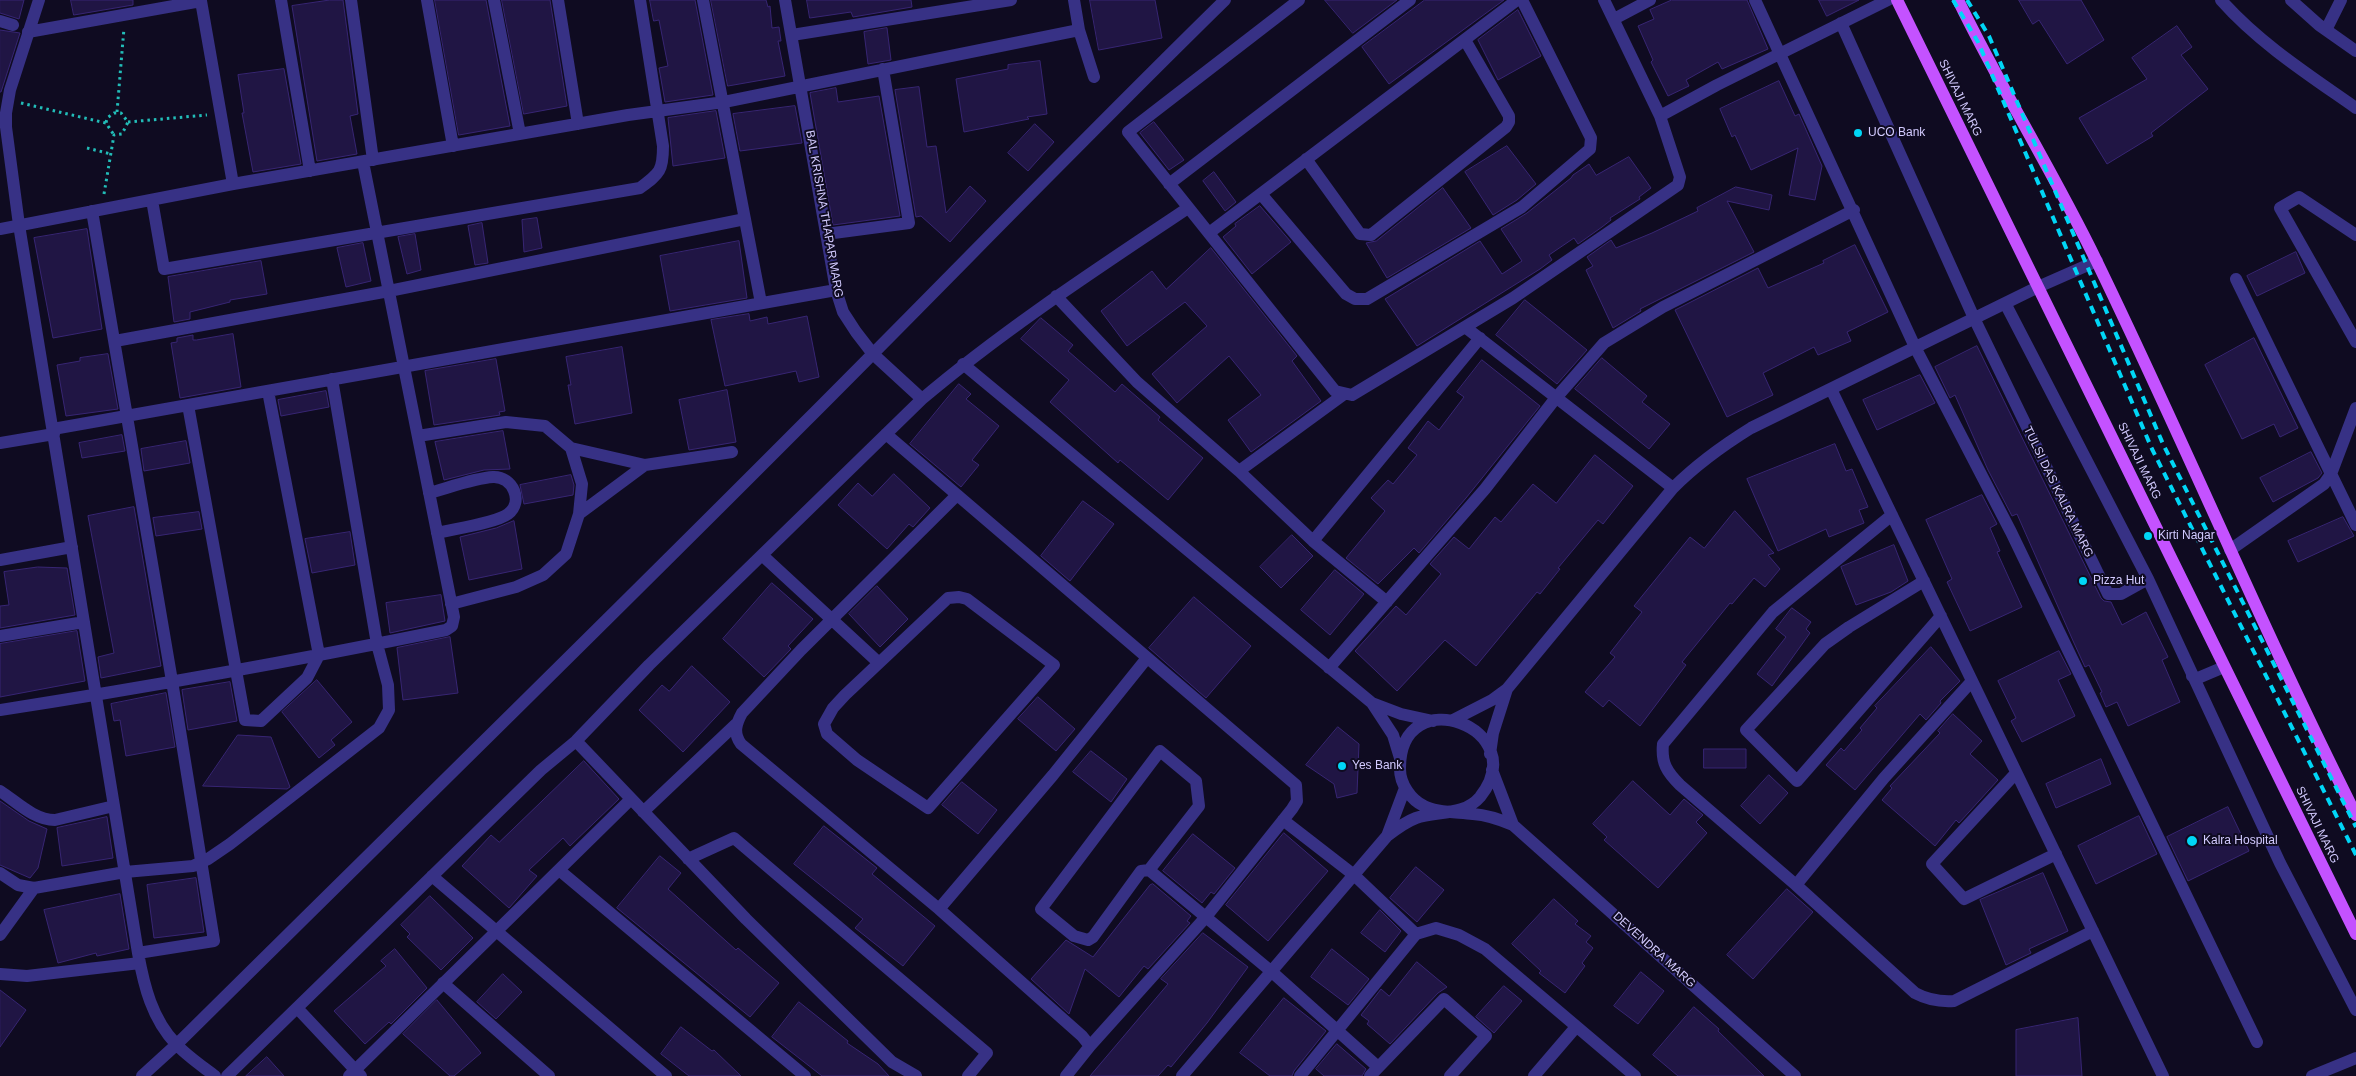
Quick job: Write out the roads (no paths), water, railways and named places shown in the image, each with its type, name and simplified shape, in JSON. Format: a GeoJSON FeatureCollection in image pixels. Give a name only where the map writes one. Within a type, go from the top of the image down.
{"type":"FeatureCollection","features":[{"type":"Feature","properties":{"kind":"main road","name":"SHIVAJI MARG"},"geometry":{"type":"LineString","coordinates":[[1897,0],[2356,934]]}},
{"type":"Feature","properties":{"kind":"main road"},"geometry":{"type":"LineString","coordinates":[[1958,0],[2097,261],[2312,728],[2356,815]]}},
{"type":"Feature","properties":{"kind":"street"},"geometry":{"type":"LineString","coordinates":[[38,0],[4,101],[6,127],[19,224],[139,958],[153,1012],[176,1045],[215,1076]]}},
{"type":"Feature","properties":{"kind":"street"},"geometry":{"type":"LineString","coordinates":[[281,0],[310,171]]}},
{"type":"Feature","properties":{"kind":"street"},"geometry":{"type":"LineString","coordinates":[[0,710],[236,670],[449,629],[454,616],[377,232],[350,0]]}},
{"type":"Feature","properties":{"kind":"street"},"geometry":{"type":"LineString","coordinates":[[427,0],[453,146]]}},
{"type":"Feature","properties":{"kind":"street"},"geometry":{"type":"LineString","coordinates":[[494,0],[520,134]]}},
{"type":"Feature","properties":{"kind":"street"},"geometry":{"type":"LineString","coordinates":[[558,0],[578,124]]}},
{"type":"Feature","properties":{"kind":"street"},"geometry":{"type":"LineString","coordinates":[[152,200],[164,269],[640,188],[657,176],[663,166],[663,146],[640,0]]}},
{"type":"Feature","properties":{"kind":"street"},"geometry":{"type":"LineString","coordinates":[[703,0],[761,303]]}},
{"type":"Feature","properties":{"kind":"street","name":"BAL KRISHNA THAPAR MARG"},"geometry":{"type":"LineString","coordinates":[[786,0],[836,290],[843,312],[874,354],[922,399]]}},
{"type":"Feature","properties":{"kind":"street"},"geometry":{"type":"LineString","coordinates":[[792,35],[1011,0]]}},
{"type":"Feature","properties":{"kind":"street"},"geometry":{"type":"LineString","coordinates":[[1074,0],[1079,30],[1094,77]]}},
{"type":"Feature","properties":{"kind":"street"},"geometry":{"type":"LineString","coordinates":[[142,1076],[176,1045],[874,354],[1111,111],[1225,0]]}},
{"type":"Feature","properties":{"kind":"street"},"geometry":{"type":"LineString","coordinates":[[1298,0],[1128,132],[1334,391],[1343,395],[1352,395],[1513,298],[1678,185],[1680,177],[1660,116],[1604,0]]}},
{"type":"Feature","properties":{"kind":"street"},"geometry":{"type":"LineString","coordinates":[[1169,184],[1410,0]]}},
{"type":"Feature","properties":{"kind":"street"},"geometry":{"type":"LineString","coordinates":[[1209,233],[1517,0]]}},
{"type":"Feature","properties":{"kind":"street"},"geometry":{"type":"LineString","coordinates":[[1261,194],[1346,294],[1355,299],[1367,298],[1522,207],[1590,149],[1592,144],[1591,138],[1522,0]]}},
{"type":"Feature","properties":{"kind":"street"},"geometry":{"type":"LineString","coordinates":[[1614,19],[1650,0]]}},
{"type":"Feature","properties":{"kind":"street"},"geometry":{"type":"LineString","coordinates":[[1755,0],[1854,210],[1915,347],[2011,532],[2257,1042]]}},
{"type":"Feature","properties":{"kind":"street"},"geometry":{"type":"LineString","coordinates":[[2221,0],[2237,18],[2293,64],[2356,108]]}},
{"type":"Feature","properties":{"kind":"street"},"geometry":{"type":"LineString","coordinates":[[2326,30],[2341,0]]}},
{"type":"Feature","properties":{"kind":"street"},"geometry":{"type":"LineString","coordinates":[[28,32],[201,1],[233,184]]}},
{"type":"Feature","properties":{"kind":"street"},"geometry":{"type":"LineString","coordinates":[[2295,1],[2326,30],[2356,52]]}},
{"type":"Feature","properties":{"kind":"street"},"geometry":{"type":"LineString","coordinates":[[1660,116],[1879,2]]}},
{"type":"Feature","properties":{"kind":"street"},"geometry":{"type":"LineString","coordinates":[[0,21],[13,25]]}},
{"type":"Feature","properties":{"kind":"street","name":"TULSI DAS KALRA MARG"},"geometry":{"type":"LineString","coordinates":[[1841,23],[1974,318],[2108,594],[2121,594],[2148,579]]}},
{"type":"Feature","properties":{"kind":"street"},"geometry":{"type":"LineString","coordinates":[[0,229],[233,184],[578,124],[724,102],[1079,30]]}},
{"type":"Feature","properties":{"kind":"street"},"geometry":{"type":"LineString","coordinates":[[1306,160],[1360,234],[1371,235],[1506,127],[1509,122],[1509,116],[1465,40]]}},
{"type":"Feature","properties":{"kind":"street"},"geometry":{"type":"LineString","coordinates":[[826,234],[909,223],[883,69]]}},
{"type":"Feature","properties":{"kind":"street"},"geometry":{"type":"LineString","coordinates":[[2356,235],[2298,197],[2280,208],[2356,342]]}},
{"type":"Feature","properties":{"kind":"street"},"geometry":{"type":"LineString","coordinates":[[227,1076],[542,770],[576,741],[649,665],[922,399],[963,364],[1056,296],[1188,208]]}},
{"type":"Feature","properties":{"kind":"street"},"geometry":{"type":"LineString","coordinates":[[0,974],[27,976],[139,958],[214,941],[115,341],[97,210]]}},
{"type":"Feature","properties":{"kind":"street"},"geometry":{"type":"LineString","coordinates":[[1329,668],[1485,488],[1555,399],[1604,343],[1663,308],[1854,210]]}},
{"type":"Feature","properties":{"kind":"street"},"geometry":{"type":"LineString","coordinates":[[115,341],[389,291],[745,220]]}},
{"type":"Feature","properties":{"kind":"street"},"geometry":{"type":"LineString","coordinates":[[1453,720],[1492,700],[1507,688],[1673,488],[1696,466],[1735,438],[1831,388],[1974,318],[2097,261]]}},
{"type":"Feature","properties":{"kind":"street"},"geometry":{"type":"LineString","coordinates":[[2236,279],[2356,525]]}},
{"type":"Feature","properties":{"kind":"street"},"geometry":{"type":"LineString","coordinates":[[0,442],[268,390],[836,290]]}},
{"type":"Feature","properties":{"kind":"street"},"geometry":{"type":"LineString","coordinates":[[1056,296],[1137,382],[1239,471],[1312,541],[1387,602]]}},
{"type":"Feature","properties":{"kind":"street"},"geometry":{"type":"LineString","coordinates":[[2005,303],[2148,579],[2280,863],[2356,1010]]}},
{"type":"Feature","properties":{"kind":"street"},"geometry":{"type":"LineString","coordinates":[[1465,327],[1555,399],[1673,488]]}},
{"type":"Feature","properties":{"kind":"street"},"geometry":{"type":"LineString","coordinates":[[1312,541],[1480,338]]}},
{"type":"Feature","properties":{"kind":"street"},"geometry":{"type":"LineString","coordinates":[[963,364],[1372,703],[1393,735],[1400,758],[1400,773],[1405,788],[1424,807],[1451,812]]}},
{"type":"Feature","properties":{"kind":"street"},"geometry":{"type":"LineString","coordinates":[[0,873],[18,885],[34,888],[125,872],[193,866],[230,844],[379,728],[389,710],[388,685],[377,644],[332,379]]}},
{"type":"Feature","properties":{"kind":"street"},"geometry":{"type":"LineString","coordinates":[[1831,388],[2163,1076]]}},
{"type":"Feature","properties":{"kind":"street"},"geometry":{"type":"LineString","coordinates":[[188,405],[245,720],[261,721],[307,678],[319,655],[268,390]]}},
{"type":"Feature","properties":{"kind":"street"},"geometry":{"type":"LineString","coordinates":[[1239,471],[1343,395]]}},
{"type":"Feature","properties":{"kind":"street"},"geometry":{"type":"LineString","coordinates":[[2230,550],[2314,492],[2331,474],[2356,408]]}},
{"type":"Feature","properties":{"kind":"street"},"geometry":{"type":"LineString","coordinates":[[418,436],[506,422],[545,426],[570,448],[645,464],[732,452]]}},
{"type":"Feature","properties":{"kind":"street"},"geometry":{"type":"LineString","coordinates":[[886,434],[1296,785],[1297,801],[1283,820],[1205,918],[1090,1046],[1066,1076]]}},
{"type":"Feature","properties":{"kind":"street"},"geometry":{"type":"LineString","coordinates":[[451,604],[516,587],[543,575],[566,554],[579,514],[582,484],[570,448]]}},
{"type":"Feature","properties":{"kind":"street"},"geometry":{"type":"LineString","coordinates":[[579,514],[645,464]]}},
{"type":"Feature","properties":{"kind":"street"},"geometry":{"type":"LineString","coordinates":[[429,493],[493,477],[506,479],[512,485],[515,497],[513,506],[508,514],[437,532]]}},
{"type":"Feature","properties":{"kind":"street"},"geometry":{"type":"LineString","coordinates":[[643,812],[736,724],[742,713],[957,495]]}},
{"type":"Feature","properties":{"kind":"street"},"geometry":{"type":"LineString","coordinates":[[1892,515],[1773,612],[1663,744],[1661,758],[1666,771],[1915,993],[1925,999],[1938,1002],[1954,1001],[2092,931]]}},
{"type":"Feature","properties":{"kind":"street"},"geometry":{"type":"LineString","coordinates":[[0,560],[72,547]]}},
{"type":"Feature","properties":{"kind":"street"},"geometry":{"type":"LineString","coordinates":[[762,555],[879,662]]}},
{"type":"Feature","properties":{"kind":"street"},"geometry":{"type":"LineString","coordinates":[[1924,581],[1825,644],[1746,730],[1797,781],[1941,616]]}},
{"type":"Feature","properties":{"kind":"street"},"geometry":{"type":"LineString","coordinates":[[959,597],[967,599],[1054,665],[928,808],[857,760],[828,734],[824,724],[833,708],[879,662],[948,598],[959,597]]}},
{"type":"Feature","properties":{"kind":"street"},"geometry":{"type":"LineString","coordinates":[[0,636],[84,622]]}},
{"type":"Feature","properties":{"kind":"street"},"geometry":{"type":"LineString","coordinates":[[940,909],[1053,775],[1147,658]]}},
{"type":"Feature","properties":{"kind":"street"},"geometry":{"type":"LineString","coordinates":[[2192,676],[2198,678],[2224,667]]}},
{"type":"Feature","properties":{"kind":"street"},"geometry":{"type":"LineString","coordinates":[[1796,885],[1884,778],[1972,681]]}},
{"type":"Feature","properties":{"kind":"street"},"geometry":{"type":"LineString","coordinates":[[1490,754],[1493,733],[1507,688]]}},
{"type":"Feature","properties":{"kind":"street"},"geometry":{"type":"LineString","coordinates":[[1182,1076],[1387,836],[1405,823],[1417,818],[1451,812],[1466,807],[1478,798],[1487,785],[1492,770],[1490,754],[1485,741],[1476,731],[1466,724],[1453,720],[1433,721],[1401,714],[1372,703]]}},
{"type":"Feature","properties":{"kind":"street"},"geometry":{"type":"LineString","coordinates":[[1400,758],[1404,745],[1411,734],[1433,721]]}},
{"type":"Feature","properties":{"kind":"street"},"geometry":{"type":"LineString","coordinates":[[736,724],[736,737],[741,744],[940,909],[1082,1036],[1090,1046]]}},
{"type":"Feature","properties":{"kind":"street"},"geometry":{"type":"LineString","coordinates":[[576,741],[746,919],[892,1062],[916,1076]]}},
{"type":"Feature","properties":{"kind":"street"},"geometry":{"type":"LineString","coordinates":[[1149,870],[1199,806],[1196,782],[1160,752],[1041,910],[1074,936],[1088,940],[1093,937],[1142,871],[1149,870],[1272,972],[1338,1033],[1374,1072],[1444,999],[1486,1036],[1450,1076]]}},
{"type":"Feature","properties":{"kind":"street","name":"DEVENDRA MARG"},"geometry":{"type":"LineString","coordinates":[[1492,770],[1513,825]]}},
{"type":"Feature","properties":{"kind":"street"},"geometry":{"type":"LineString","coordinates":[[2016,773],[1932,864],[1964,899],[2056,854]]}},
{"type":"Feature","properties":{"kind":"street"},"geometry":{"type":"LineString","coordinates":[[1387,836],[1405,788]]}},
{"type":"Feature","properties":{"kind":"street"},"geometry":{"type":"LineString","coordinates":[[0,791],[35,815],[48,820],[114,806]]}},
{"type":"Feature","properties":{"kind":"street"},"geometry":{"type":"LineString","coordinates":[[298,1009],[355,1074],[443,983],[631,799]]}},
{"type":"Feature","properties":{"kind":"street","name":"DEVENDRA MARG"},"geometry":{"type":"LineString","coordinates":[[1451,812],[1493,817],[1513,825],[1787,1073]]}},
{"type":"Feature","properties":{"kind":"street"},"geometry":{"type":"LineString","coordinates":[[1283,820],[1354,875],[1416,934]]}},
{"type":"Feature","properties":{"kind":"street"},"geometry":{"type":"LineString","coordinates":[[688,859],[734,838],[987,1053],[968,1076]]}},
{"type":"Feature","properties":{"kind":"street"},"geometry":{"type":"LineString","coordinates":[[559,870],[805,1076]]}},
{"type":"Feature","properties":{"kind":"street"},"geometry":{"type":"LineString","coordinates":[[432,876],[666,1076]]}},
{"type":"Feature","properties":{"kind":"street"},"geometry":{"type":"LineString","coordinates":[[0,935],[34,888]]}},
{"type":"Feature","properties":{"kind":"street"},"geometry":{"type":"LineString","coordinates":[[1300,1076],[1338,1033],[1416,934],[1436,928],[1459,935],[1485,949],[1636,1076]]}},
{"type":"Feature","properties":{"kind":"street"},"geometry":{"type":"LineString","coordinates":[[443,983],[549,1076]]}},
{"type":"Feature","properties":{"kind":"street"},"geometry":{"type":"LineString","coordinates":[[1534,1076],[1576,1027]]}},
{"type":"Feature","properties":{"kind":"street"},"geometry":{"type":"LineString","coordinates":[[2312,1076],[2356,1058]]}},
{"type":"Feature","properties":{"kind":"railway"},"geometry":{"type":"LineString","coordinates":[[1953,0],[1978,42],[2152,449],[2356,855]]}},
{"type":"Feature","properties":{"kind":"railway"},"geometry":{"type":"LineString","coordinates":[[1967,0],[1989,36],[2163,444],[2356,827]]}},
{"type":"Feature","properties":{"kind":"place","name":"UCO Bank"},"geometry":{"type":"Point","coordinates":[1858,133]}},
{"type":"Feature","properties":{"kind":"place","name":"Kirti Nagar"},"geometry":{"type":"Point","coordinates":[2148,536]}},
{"type":"Feature","properties":{"kind":"place","name":"Pizza Hut"},"geometry":{"type":"Point","coordinates":[2083,581]}},
{"type":"Feature","properties":{"kind":"place","name":"Yes Bank"},"geometry":{"type":"Point","coordinates":[1342,766]}},
{"type":"Feature","properties":{"kind":"place","name":"Kalra Hospital"},"geometry":{"type":"Point","coordinates":[2192,841]}}]}
